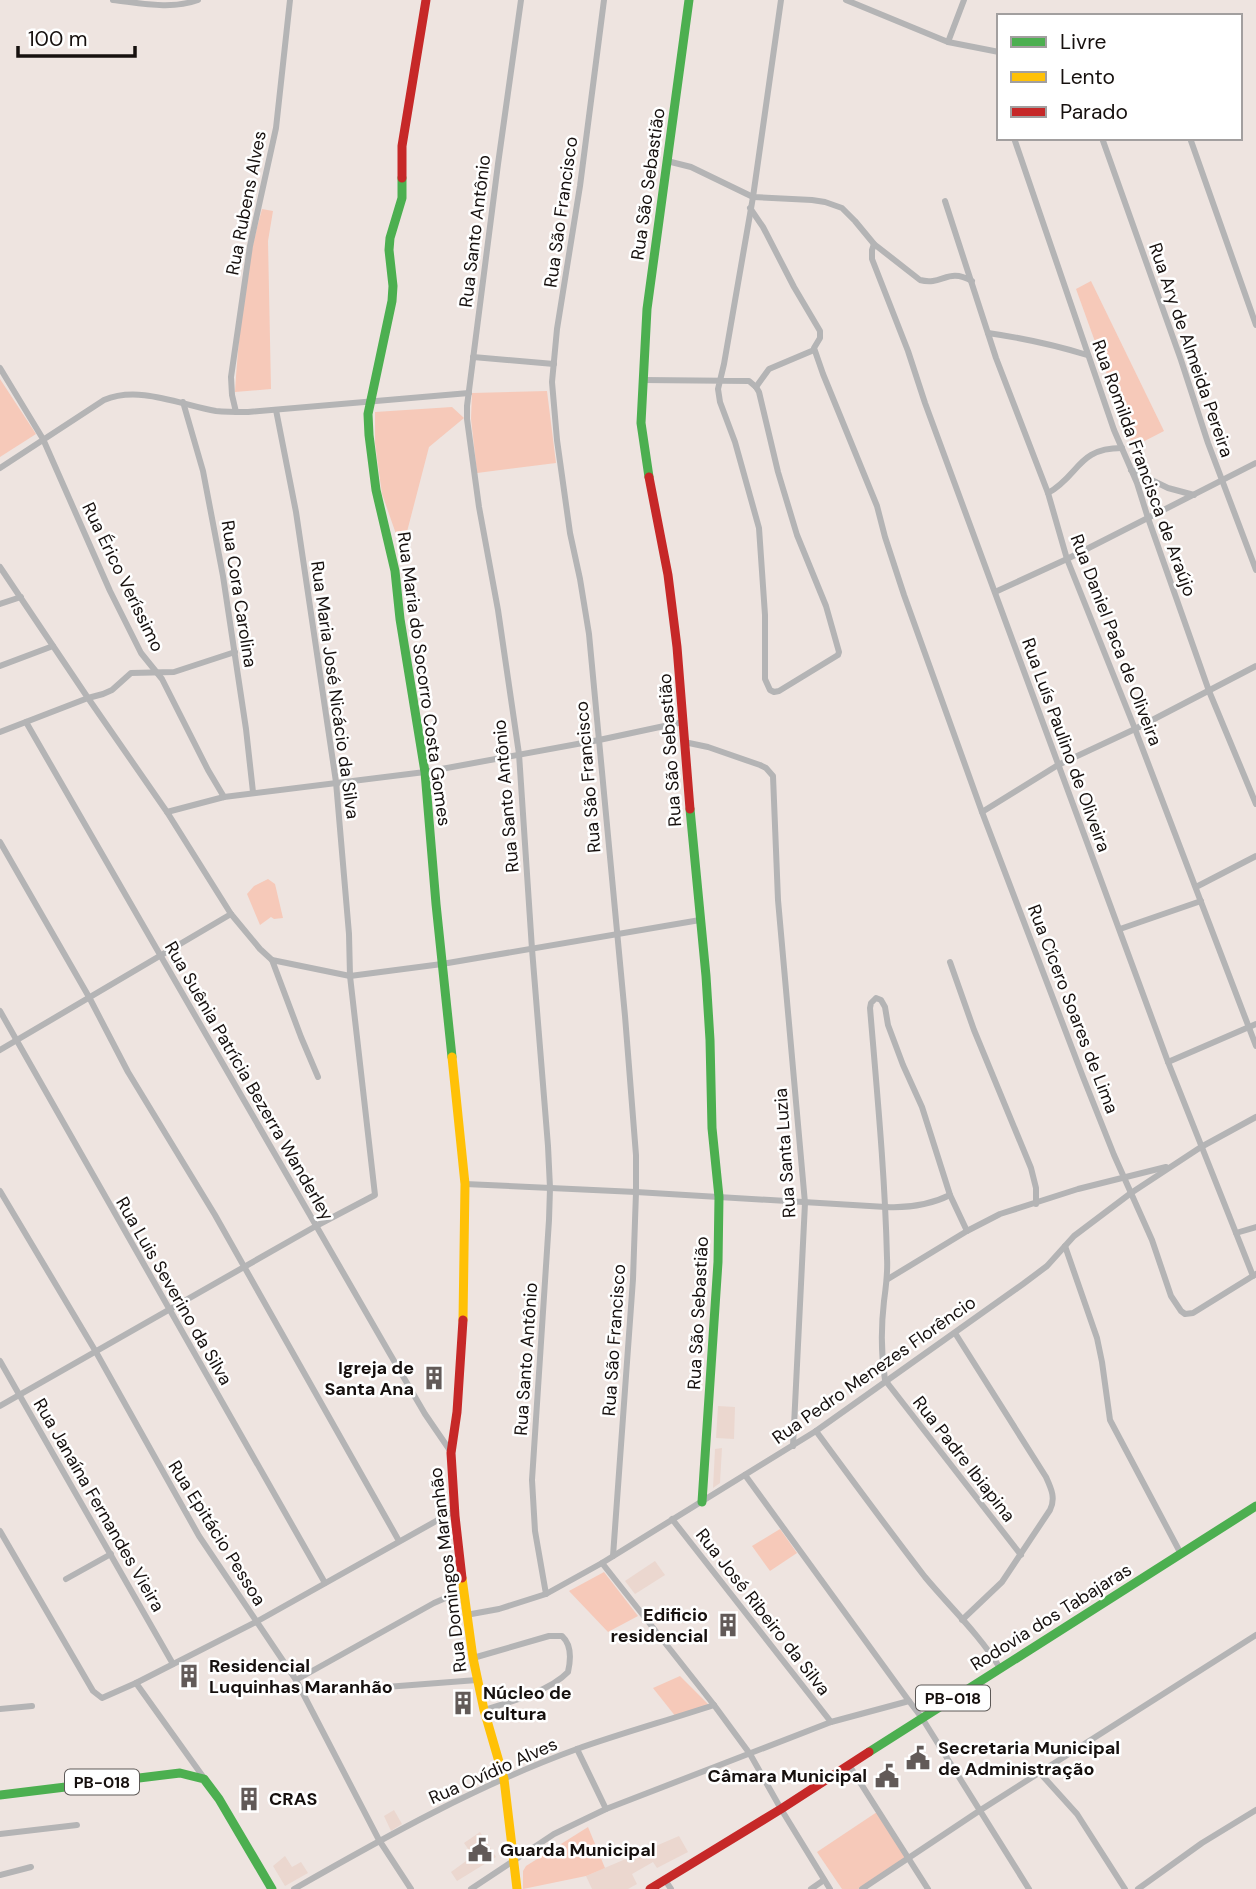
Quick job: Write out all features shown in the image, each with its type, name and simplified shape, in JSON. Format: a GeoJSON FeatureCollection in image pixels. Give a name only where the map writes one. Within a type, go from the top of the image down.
{"type":"FeatureCollection","features":[{"type":"Feature","properties":{"kind":"street"},"geometry":{"type":"LineString","coordinates":[[113,0],[162,5],[185,4],[198,0]]}},
{"type":"Feature","properties":{"kind":"street","name":"Rua Rubens Alves"},"geometry":{"type":"LineString","coordinates":[[236,412],[231,377],[254,226],[276,128],[290,0]]}},
{"type":"Feature","properties":{"kind":"street","name":"Rua Maria do Socorro Costa Gomes"},"geometry":{"type":"LineString","coordinates":[[426,0],[402,146],[402,198],[390,238],[392,301],[370,403],[369,424],[376,490],[393,560],[425,772],[465,1184],[463,1326],[457,1412],[451,1453]]}},
{"type":"Feature","properties":{"kind":"street","name":"Rua Santo Antônio"},"geometry":{"type":"LineString","coordinates":[[521,0],[467,419],[519,754],[547,1132],[550,1188],[533,1480],[535,1531],[546,1594]]}},
{"type":"Feature","properties":{"kind":"street","name":"Rua São Francisco"},"geometry":{"type":"LineString","coordinates":[[604,0],[580,186],[557,329],[552,382],[570,533],[589,634],[632,1109],[636,1192],[633,1279],[613,1556]]}},
{"type":"Feature","properties":{"kind":"street","name":"Rua São Sebastião"},"geometry":{"type":"LineString","coordinates":[[690,0],[646,309],[642,433],[668,575],[678,659],[708,1002],[712,1128],[719,1197],[716,1300],[702,1502]]}},
{"type":"Feature","properties":{"kind":"street"},"geometry":{"type":"LineString","coordinates":[[643,380],[719,381],[749,381],[756,387],[762,400],[778,472],[797,535],[826,606],[839,652],[819,667],[774,692],[769,690],[765,679],[765,615],[759,528],[735,442],[720,402],[719,381],[753,198],[781,0]]}},
{"type":"Feature","properties":{"kind":"street"},"geometry":{"type":"LineString","coordinates":[[849,0],[948,42],[997,52]]}},
{"type":"Feature","properties":{"kind":"street"},"geometry":{"type":"LineString","coordinates":[[948,42],[964,0]]}},
{"type":"Feature","properties":{"kind":"street","name":"Rua Romilda Francisca de Araújo"},"geometry":{"type":"LineString","coordinates":[[1015,140],[1087,355],[1144,502],[1209,691],[1256,804]]}},
{"type":"Feature","properties":{"kind":"street","name":"Rua Ary de Almeida Pereira"},"geometry":{"type":"LineString","coordinates":[[1103,140],[1222,481],[1256,570]]}},
{"type":"Feature","properties":{"kind":"street"},"geometry":{"type":"LineString","coordinates":[[1191,140],[1256,325]]}},
{"type":"Feature","properties":{"kind":"street"},"geometry":{"type":"LineString","coordinates":[[667,161],[691,167],[753,198],[812,200],[835,205],[846,211],[874,244],[919,280],[928,282],[956,274],[972,281]]}},
{"type":"Feature","properties":{"kind":"street","name":"Rua Daniel Paca de Oliveira"},"geometry":{"type":"LineString","coordinates":[[945,201],[996,358],[1048,493],[1067,559],[1253,1026],[1256,1046]]}},
{"type":"Feature","properties":{"kind":"street","name":"Rua Cícero Soares de Lima"},"geometry":{"type":"LineString","coordinates":[[750,208],[764,228],[817,326],[820,338],[814,350],[877,506],[885,537],[982,812],[1083,1077],[1157,1251],[1171,1296],[1181,1311],[1185,1314],[1193,1313],[1254,1275]]}},
{"type":"Feature","properties":{"kind":"street","name":"Rua Luís Paulino de Oliveira"},"geometry":{"type":"LineString","coordinates":[[874,244],[872,259],[1058,765],[1168,1062],[1254,1275]]}},
{"type":"Feature","properties":{"kind":"street"},"geometry":{"type":"LineString","coordinates":[[988,333],[1022,338],[1087,355]]}},
{"type":"Feature","properties":{"kind":"street"},"geometry":{"type":"LineString","coordinates":[[756,387],[769,369],[814,350]]}},
{"type":"Feature","properties":{"kind":"street"},"geometry":{"type":"LineString","coordinates":[[473,358],[554,364]]}},
{"type":"Feature","properties":{"kind":"street","name":"Rua Érico Veríssimo"},"geometry":{"type":"LineString","coordinates":[[0,368],[43,439],[110,591],[141,653],[170,692],[224,797]]}},
{"type":"Feature","properties":{"kind":"street"},"geometry":{"type":"LineString","coordinates":[[0,468],[114,396],[127,394],[183,402],[217,411],[236,412],[276,411],[469,393]]}},
{"type":"Feature","properties":{"kind":"street","name":"Rua Cora Carolina"},"geometry":{"type":"LineString","coordinates":[[183,402],[203,471],[223,576],[253,792]]}},
{"type":"Feature","properties":{"kind":"street","name":"Rua Maria José Nicácio da Silva"},"geometry":{"type":"LineString","coordinates":[[276,411],[296,512],[336,782],[350,976],[375,1195],[316,1226]]}},
{"type":"Feature","properties":{"kind":"street"},"geometry":{"type":"LineString","coordinates":[[1048,493],[1061,485],[1087,457],[1105,449],[1122,448]]}},
{"type":"Feature","properties":{"kind":"street"},"geometry":{"type":"LineString","coordinates":[[995,592],[1067,559],[1256,463]]}},
{"type":"Feature","properties":{"kind":"street"},"geometry":{"type":"LineString","coordinates":[[1131,470],[1168,488],[1194,495]]}},
{"type":"Feature","properties":{"kind":"street"},"geometry":{"type":"LineString","coordinates":[[0,567],[167,812],[231,914],[272,960],[318,1077]]}},
{"type":"Feature","properties":{"kind":"street"},"geometry":{"type":"LineString","coordinates":[[0,604],[21,597]]}},
{"type":"Feature","properties":{"kind":"street"},"geometry":{"type":"LineString","coordinates":[[0,666],[54,646]]}},
{"type":"Feature","properties":{"kind":"street"},"geometry":{"type":"LineString","coordinates":[[0,732],[112,690],[131,673],[174,672],[234,652]]}},
{"type":"Feature","properties":{"kind":"street"},"geometry":{"type":"LineString","coordinates":[[982,812],[1058,765],[1135,729],[1256,666]]}},
{"type":"Feature","properties":{"kind":"street","name":"Rua Suênia Patrícia Bezerra Wanderley"},"geometry":{"type":"LineString","coordinates":[[26,722],[397,1366],[451,1453]]}},
{"type":"Feature","properties":{"kind":"street"},"geometry":{"type":"LineString","coordinates":[[167,812],[224,797],[425,772],[683,722]]}},
{"type":"Feature","properties":{"kind":"street","name":"Rua Santa Luzia"},"geometry":{"type":"LineString","coordinates":[[684,742],[708,747],[760,765],[772,776],[778,900],[805,1203],[793,1446]]}},
{"type":"Feature","properties":{"kind":"street"},"geometry":{"type":"LineString","coordinates":[[0,842],[89,997],[128,1072],[215,1215],[399,1541]]}},
{"type":"Feature","properties":{"kind":"street"},"geometry":{"type":"LineString","coordinates":[[1196,887],[1256,856]]}},
{"type":"Feature","properties":{"kind":"street"},"geometry":{"type":"LineString","coordinates":[[1120,929],[1201,901]]}},
{"type":"Feature","properties":{"kind":"street"},"geometry":{"type":"LineString","coordinates":[[0,1050],[231,914]]}},
{"type":"Feature","properties":{"kind":"street"},"geometry":{"type":"LineString","coordinates":[[272,960],[350,976],[442,964],[700,920]]}},
{"type":"Feature","properties":{"kind":"street"},"geometry":{"type":"LineString","coordinates":[[950,962],[1031,1168],[1036,1188],[1036,1204]]}},
{"type":"Feature","properties":{"kind":"street"},"geometry":{"type":"LineString","coordinates":[[885,1380],[882,1336],[888,1279],[886,1207],[870,1008],[876,998],[881,1000],[885,1007],[888,1025],[928,1125],[950,1195],[967,1231]]}},
{"type":"Feature","properties":{"kind":"street","name":"Rua Luis Severino da Silva"},"geometry":{"type":"LineString","coordinates":[[0,1012],[325,1583]]}},
{"type":"Feature","properties":{"kind":"street"},"geometry":{"type":"LineString","coordinates":[[1168,1062],[1253,1026]]}},
{"type":"Feature","properties":{"kind":"street","name":"Rua Pedro Menezes Florêncio"},"geometry":{"type":"LineString","coordinates":[[466,1615],[499,1609],[546,1594],[602,1563],[793,1446],[1047,1266],[1074,1236],[1131,1193],[1201,1147],[1256,1117]]}},
{"type":"Feature","properties":{"kind":"street"},"geometry":{"type":"LineString","coordinates":[[888,1279],[1000,1214],[1073,1191],[1171,1166]]}},
{"type":"Feature","properties":{"kind":"street"},"geometry":{"type":"LineString","coordinates":[[465,1184],[886,1207],[926,1204],[950,1195]]}},
{"type":"Feature","properties":{"kind":"street","name":"Rua Epitácio Pessoa"},"geometry":{"type":"LineString","coordinates":[[0,1191],[96,1352],[200,1536],[296,1680],[379,1840],[411,1889]]}},
{"type":"Feature","properties":{"kind":"street"},"geometry":{"type":"LineString","coordinates":[[0,1406],[316,1226]]}},
{"type":"Feature","properties":{"kind":"street"},"geometry":{"type":"LineString","coordinates":[[1236,1233],[1256,1227]]}},
{"type":"Feature","properties":{"kind":"street"},"geometry":{"type":"LineString","coordinates":[[1065,1246],[1097,1338],[1110,1420],[1181,1554]]}},
{"type":"Feature","properties":{"kind":"street"},"geometry":{"type":"LineString","coordinates":[[955,1333],[1030,1449],[1052,1490],[1053,1499],[1050,1510],[997,1588],[962,1620]]}},
{"type":"Feature","properties":{"kind":"street","name":"Rua Janaína Fernandes Vieira"},"geometry":{"type":"LineString","coordinates":[[0,1361],[173,1664]]}},
{"type":"Feature","properties":{"kind":"street","name":"Rua Padre Ibiapina"},"geometry":{"type":"LineString","coordinates":[[885,1380],[1021,1555]]}},
{"type":"Feature","properties":{"kind":"street"},"geometry":{"type":"LineString","coordinates":[[816,1431],[927,1578],[977,1636],[1000,1668]]}},
{"type":"Feature","properties":{"kind":"street","name":"Rua Domingos Maranhão"},"geometry":{"type":"LineString","coordinates":[[451,1453],[454,1511],[466,1615],[477,1680],[504,1779],[517,1889]]}},
{"type":"Feature","properties":{"kind":"street"},"geometry":{"type":"LineString","coordinates":[[745,1475],[922,1718],[1029,1889]]}},
{"type":"Feature","properties":{"kind":"street","name":"Rodovia dos Tabajaras"},"geometry":{"type":"LineString","coordinates":[[650,1889],[781,1809],[1256,1506]]}},
{"type":"Feature","properties":{"kind":"street"},"geometry":{"type":"LineString","coordinates":[[0,1531],[96,1695],[102,1698],[256,1622],[454,1511]]}},
{"type":"Feature","properties":{"kind":"street","name":"Rua José Ribeiro da Silva"},"geometry":{"type":"LineString","coordinates":[[672,1519],[831,1723]]}},
{"type":"Feature","properties":{"kind":"street"},"geometry":{"type":"LineString","coordinates":[[66,1579],[111,1554]]}},
{"type":"Feature","properties":{"kind":"street"},"geometry":{"type":"LineString","coordinates":[[602,1563],[750,1754],[830,1889]]}},
{"type":"Feature","properties":{"kind":"street"},"geometry":{"type":"LineString","coordinates":[[296,1680],[438,1601],[464,1590]]}},
{"type":"Feature","properties":{"kind":"street"},"geometry":{"type":"LineString","coordinates":[[862,1889],[979,1811],[1256,1635]]}},
{"type":"Feature","properties":{"kind":"street"},"geometry":{"type":"LineString","coordinates":[[473,1658],[549,1636],[562,1636],[570,1648],[568,1672],[556,1682],[484,1710]]}},
{"type":"Feature","properties":{"kind":"street"},"geometry":{"type":"LineString","coordinates":[[301,1690],[477,1680]]}},
{"type":"Feature","properties":{"kind":"street"},"geometry":{"type":"LineString","coordinates":[[136,1683],[219,1799],[272,1889]]}},
{"type":"Feature","properties":{"kind":"street"},"geometry":{"type":"LineString","coordinates":[[471,1889],[554,1834],[607,1809],[831,1723],[909,1701]]}},
{"type":"Feature","properties":{"kind":"street","name":"Rua Ovídio Alves"},"geometry":{"type":"LineString","coordinates":[[294,1889],[379,1840],[504,1779],[577,1749],[714,1705]]}},
{"type":"Feature","properties":{"kind":"street"},"geometry":{"type":"LineString","coordinates":[[0,1709],[32,1706]]}},
{"type":"Feature","properties":{"kind":"street"},"geometry":{"type":"LineString","coordinates":[[577,1749],[607,1809]]}},
{"type":"Feature","properties":{"kind":"street"},"geometry":{"type":"LineString","coordinates":[[849,1765],[928,1889]]}},
{"type":"Feature","properties":{"kind":"street","name":"PB-018"},"geometry":{"type":"LineString","coordinates":[[0,1795],[180,1773],[204,1779]]}},
{"type":"Feature","properties":{"kind":"street"},"geometry":{"type":"LineString","coordinates":[[1040,1773],[1077,1814],[1125,1889]]}},
{"type":"Feature","properties":{"kind":"street"},"geometry":{"type":"LineString","coordinates":[[1138,1889],[1202,1843],[1256,1810]]}},
{"type":"Feature","properties":{"kind":"street"},"geometry":{"type":"LineString","coordinates":[[0,1834],[77,1825]]}},
{"type":"Feature","properties":{"kind":"street"},"geometry":{"type":"LineString","coordinates":[[0,1875],[31,1867]]}},
{"type":"Feature","properties":{"kind":"street"},"geometry":{"type":"LineString","coordinates":[[665,1880],[671,1889]]}},
{"type":"Feature","properties":{"kind":"street"},"geometry":{"type":"LineString","coordinates":[[811,1889],[824,1880]]}},
{"type":"Feature","properties":{"kind":"shaded area"},"geometry":{"type":"Polygon","coordinates":[[[262,209],[273,211],[268,241],[271,389],[235,392],[244,300],[262,209]]]}},
{"type":"Feature","properties":{"kind":"shaded area"},"geometry":{"type":"Polygon","coordinates":[[[1091,281],[1164,431],[1133,447],[1076,289],[1091,281]]]}},
{"type":"Feature","properties":{"kind":"shaded area"},"geometry":{"type":"Polygon","coordinates":[[[0,379],[36,434],[0,457],[0,379]]]}},
{"type":"Feature","properties":{"kind":"shaded area"},"geometry":{"type":"Polygon","coordinates":[[[547,391],[556,463],[477,473],[471,419],[472,393],[547,391]]]}},
{"type":"Feature","properties":{"kind":"shaded area"},"geometry":{"type":"Polygon","coordinates":[[[452,407],[464,418],[429,447],[402,551],[382,494],[375,443],[375,412],[452,407]]]}},
{"type":"Feature","properties":{"kind":"shaded area"},"geometry":{"type":"Polygon","coordinates":[[[268,879],[275,884],[283,918],[271,917],[260,925],[247,894],[254,886],[268,879]]]}},
{"type":"Feature","properties":{"kind":"shaded area"},"geometry":{"type":"Polygon","coordinates":[[[718,1406],[735,1407],[734,1439],[716,1438],[718,1406]]]}},
{"type":"Feature","properties":{"kind":"shaded area"},"geometry":{"type":"Polygon","coordinates":[[[722,1448],[720,1483],[713,1488],[715,1449],[722,1448]]]}},
{"type":"Feature","properties":{"kind":"shaded area"},"geometry":{"type":"Polygon","coordinates":[[[780,1529],[797,1553],[770,1571],[752,1546],[780,1529]]]}},
{"type":"Feature","properties":{"kind":"shaded area"},"geometry":{"type":"Polygon","coordinates":[[[655,1561],[665,1575],[635,1594],[625,1581],[655,1561]]]}},
{"type":"Feature","properties":{"kind":"shaded area"},"geometry":{"type":"Polygon","coordinates":[[[604,1572],[638,1616],[608,1632],[569,1591],[604,1572]]]}},
{"type":"Feature","properties":{"kind":"shaded area"},"geometry":{"type":"Polygon","coordinates":[[[680,1676],[709,1705],[676,1717],[653,1688],[680,1676]]]}},
{"type":"Feature","properties":{"kind":"shaded area"},"geometry":{"type":"Polygon","coordinates":[[[394,1810],[402,1824],[391,1831],[384,1816],[394,1810]]]}},
{"type":"Feature","properties":{"kind":"shaded area"},"geometry":{"type":"Polygon","coordinates":[[[877,1812],[906,1857],[858,1889],[842,1889],[817,1852],[877,1812]]]}},
{"type":"Feature","properties":{"kind":"shaded area"},"geometry":{"type":"Polygon","coordinates":[[[588,1827],[605,1868],[586,1876],[523,1889],[523,1871],[526,1866],[588,1827]]]}},
{"type":"Feature","properties":{"kind":"shaded area","name":"Guarda Municipal"},"geometry":{"type":"Polygon","coordinates":[[[480,1832],[496,1857],[457,1881],[451,1872],[473,1856],[464,1843],[480,1832]]]}},
{"type":"Feature","properties":{"kind":"shaded area"},"geometry":{"type":"Polygon","coordinates":[[[679,1836],[688,1852],[657,1868],[653,1862],[632,1874],[637,1884],[628,1889],[592,1889],[586,1876],[679,1836]]]}},
{"type":"Feature","properties":{"kind":"shaded area"},"geometry":{"type":"Polygon","coordinates":[[[285,1856],[292,1867],[301,1862],[308,1873],[285,1886],[273,1866],[285,1856]]]}},
{"type":"Feature","properties":{"kind":"traffic: fast"},"geometry":{"type":"LineString","coordinates":[[649,477],[641,423],[647,309],[689,0]]}},
{"type":"Feature","properties":{"kind":"traffic: fast"},"geometry":{"type":"LineString","coordinates":[[402,178],[402,198],[389,250],[392,301],[368,414],[369,435],[376,490],[395,571],[400,619],[425,772],[452,1057]]}},
{"type":"Feature","properties":{"kind":"traffic: fast"},"geometry":{"type":"LineString","coordinates":[[690,809],[706,976],[712,1128],[719,1197],[718,1262],[702,1502]]}},
{"type":"Feature","properties":{"kind":"traffic: fast"},"geometry":{"type":"LineString","coordinates":[[869,1752],[1256,1506]]}},
{"type":"Feature","properties":{"kind":"traffic: fast"},"geometry":{"type":"LineString","coordinates":[[0,1795],[180,1773],[204,1779],[219,1799],[272,1889]]}},
{"type":"Feature","properties":{"kind":"traffic: slow"},"geometry":{"type":"LineString","coordinates":[[452,1057],[465,1184],[463,1320]]}},
{"type":"Feature","properties":{"kind":"traffic: slow"},"geometry":{"type":"LineString","coordinates":[[462,1578],[473,1658],[484,1710],[504,1779],[517,1889]]}},
{"type":"Feature","properties":{"kind":"traffic: jam"},"geometry":{"type":"LineString","coordinates":[[402,178],[402,146],[426,0]]}},
{"type":"Feature","properties":{"kind":"traffic: jam"},"geometry":{"type":"LineString","coordinates":[[649,477],[668,575],[677,647],[690,809]]}},
{"type":"Feature","properties":{"kind":"traffic: jam"},"geometry":{"type":"LineString","coordinates":[[462,1578],[451,1453],[457,1412],[463,1320]]}},
{"type":"Feature","properties":{"kind":"traffic: jam"},"geometry":{"type":"LineString","coordinates":[[650,1889],[869,1752]]}},
{"type":"Feature","properties":{"kind":"place","name":"Igreja de Santa Ana"},"geometry":{"type":"Point","coordinates":[434,1378]}},
{"type":"Feature","properties":{"kind":"place","name":"Edificio residencial"},"geometry":{"type":"Point","coordinates":[728,1625]}},
{"type":"Feature","properties":{"kind":"place","name":"Residencial Luquinhas Maranhão"},"geometry":{"type":"Point","coordinates":[189,1676]}},
{"type":"Feature","properties":{"kind":"place","name":"Núcleo de cultura"},"geometry":{"type":"Point","coordinates":[463,1703]}},
{"type":"Feature","properties":{"kind":"place","name":"Secretaria Municipal de Administração"},"geometry":{"type":"Point","coordinates":[918,1758]}},
{"type":"Feature","properties":{"kind":"place","name":"Câmara Municipal"},"geometry":{"type":"Point","coordinates":[887,1776]}},
{"type":"Feature","properties":{"kind":"place","name":"CRAS"},"geometry":{"type":"Point","coordinates":[249,1799]}},
{"type":"Feature","properties":{"kind":"place","name":"Guarda Municipal"},"geometry":{"type":"Point","coordinates":[480,1850]}}]}
